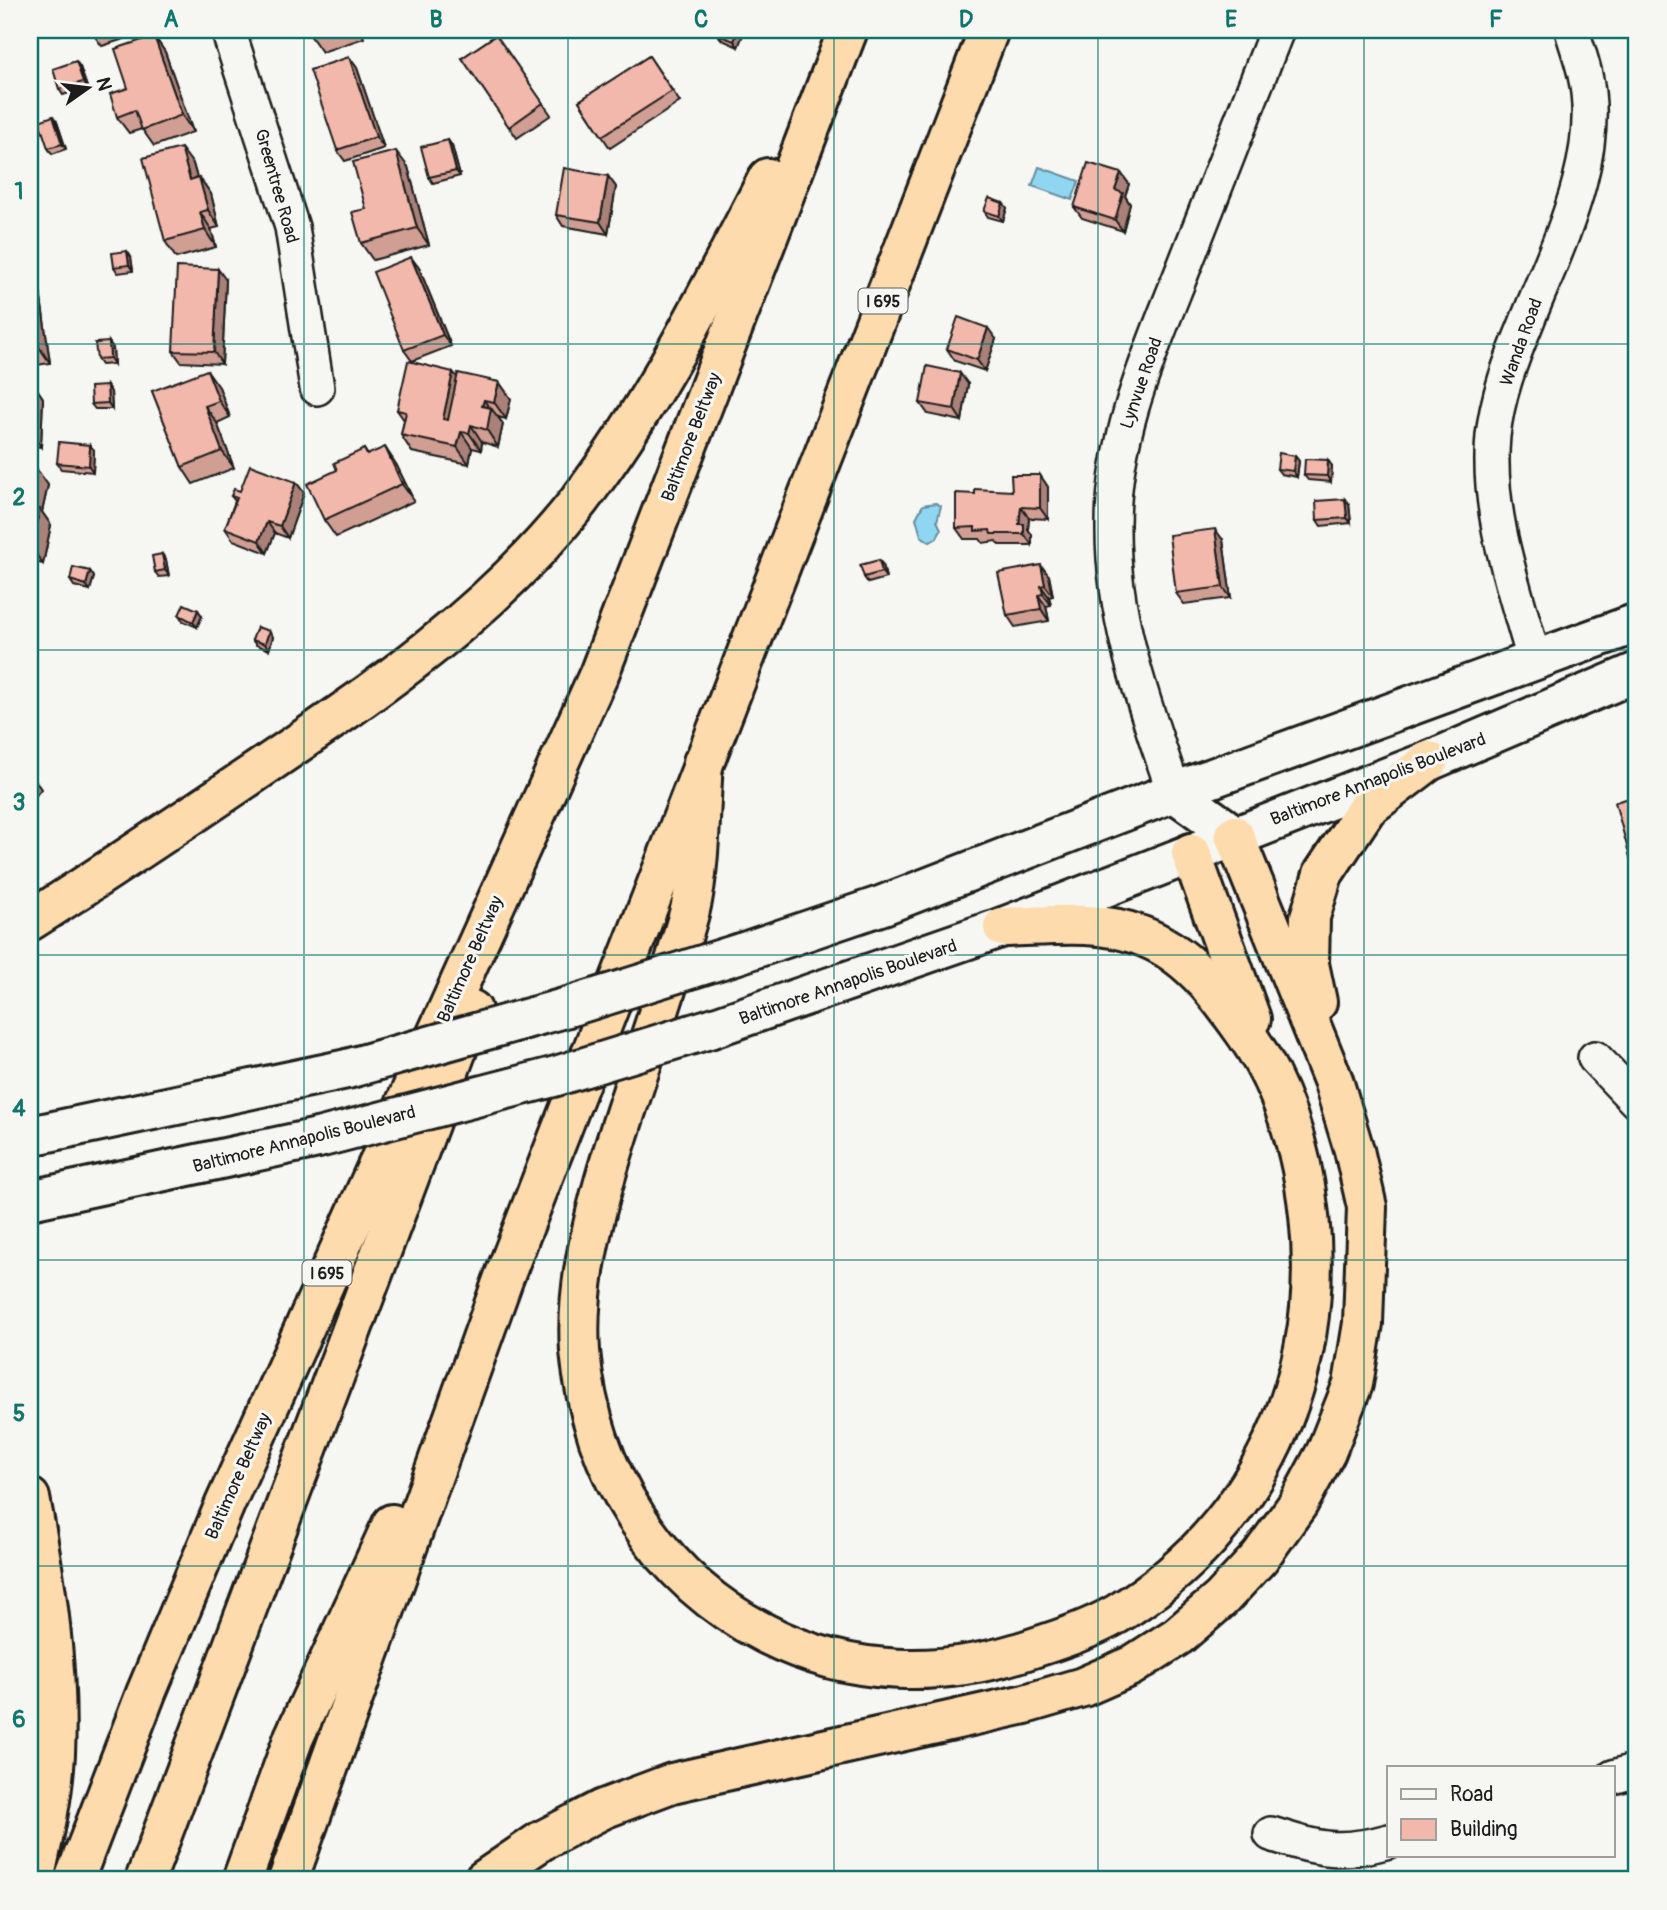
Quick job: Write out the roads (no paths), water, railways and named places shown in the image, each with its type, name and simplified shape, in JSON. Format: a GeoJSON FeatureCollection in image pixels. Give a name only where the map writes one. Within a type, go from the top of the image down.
{"type":"FeatureCollection","features":[{"type":"Feature","properties":{"kind":"highway","name":"Baltimore Beltway"},"geometry":{"type":"LineString","coordinates":[[74,1880],[146,1693],[225,1504],[599,674],[846,30]]}},
{"type":"Feature","properties":{"kind":"highway"},"geometry":{"type":"LineString","coordinates":[[30,921],[97,879],[342,713],[440,642],[513,575],[569,513],[675,357],[846,30]]}},
{"type":"Feature","properties":{"kind":"highway","name":"I 695"},"geometry":{"type":"LineString","coordinates":[[288,1880],[503,1280],[989,30]]}},
{"type":"Feature","properties":{"kind":"highway"},"geometry":{"type":"LineString","coordinates":[[145,1880],[599,674]]}},
{"type":"Feature","properties":{"kind":"highway"},"geometry":{"type":"LineString","coordinates":[[484,1880],[541,1841],[603,1809],[672,1783],[1025,1704],[1083,1687],[1131,1666],[1178,1636],[1221,1599],[1260,1557],[1298,1504],[1326,1452],[1353,1384],[1363,1323],[1367,1207],[1354,1150],[1333,1080],[1309,964],[1310,917],[1323,874],[1367,808],[1429,761]]}},
{"type":"Feature","properties":{"kind":"highway"},"geometry":{"type":"LineString","coordinates":[[703,762],[692,904],[622,1117],[597,1210],[580,1293],[580,1352],[590,1414],[629,1510],[661,1555],[741,1622],[792,1647],[845,1662],[898,1671],[947,1667],[1007,1657],[1069,1636],[1115,1615],[1170,1576],[1217,1531],[1253,1483],[1286,1419],[1301,1361],[1312,1298],[1312,1245],[1306,1188],[1291,1125],[1191,853]]}},
{"type":"Feature","properties":{"kind":"highway"},"geometry":{"type":"LineString","coordinates":[[1234,835],[1333,1080]]}},
{"type":"Feature","properties":{"kind":"highway"},"geometry":{"type":"LineString","coordinates":[[30,939],[97,879]]}},
{"type":"Feature","properties":{"kind":"highway"},"geometry":{"type":"LineString","coordinates":[[1003,927],[1097,925],[1142,935],[1185,960],[1215,989],[1269,1066]]}},
{"type":"Feature","properties":{"kind":"highway"},"geometry":{"type":"LineString","coordinates":[[242,1880],[294,1737],[503,1280]]}},
{"type":"Feature","properties":{"kind":"highway"},"geometry":{"type":"LineString","coordinates":[[30,1499],[50,1612],[56,1695],[53,1769],[47,1823],[34,1880]]}},
{"type":"Feature","properties":{"kind":"main road"},"geometry":{"type":"LineString","coordinates":[[30,1136],[347,1069],[568,1007],[741,953],[883,905],[1174,792],[1637,623]]}},
{"type":"Feature","properties":{"kind":"main road","name":"Baltimore Annapolis Boulevard"},"geometry":{"type":"LineString","coordinates":[[30,1200],[317,1138],[553,1077],[712,1028],[1003,927],[1429,761],[1637,672]]}},
{"type":"Feature","properties":{"kind":"main road"},"geometry":{"type":"LineString","coordinates":[[1174,792],[1234,835]]}},
{"type":"Feature","properties":{"kind":"main road"},"geometry":{"type":"LineString","coordinates":[[1174,792],[1191,853]]}},
{"type":"Feature","properties":{"kind":"street","name":"Greentree Road"},"geometry":{"type":"LineString","coordinates":[[228,30],[292,227],[317,388]]}},
{"type":"Feature","properties":{"kind":"street","name":"Lynvue Road"},"geometry":{"type":"LineString","coordinates":[[1174,792],[1130,662],[1118,597],[1113,531],[1116,470],[1131,403],[1277,30]]}},
{"type":"Feature","properties":{"kind":"street","name":"Wanda Road"},"geometry":{"type":"LineString","coordinates":[[1534,659],[1502,543],[1493,489],[1493,435],[1506,372],[1575,202],[1588,139],[1586,78],[1572,30]]}},
{"type":"Feature","properties":{"kind":"street"},"geometry":{"type":"LineString","coordinates":[[1595,1058],[1637,1102]]}},
{"type":"Feature","properties":{"kind":"street"},"geometry":{"type":"LineString","coordinates":[[1614,1777],[1637,1770]]}},
{"type":"Feature","properties":{"kind":"street"},"geometry":{"type":"LineString","coordinates":[[1271,1834],[1320,1850],[1346,1850],[1387,1841]]}},
{"type":"Feature","properties":{"kind":"water"},"geometry":{"type":"Polygon","coordinates":[[[1039,167],[1079,181],[1072,200],[1032,186],[1039,167]]]}},
{"type":"Feature","properties":{"kind":"water"},"geometry":{"type":"Polygon","coordinates":[[[936,503],[941,506],[937,521],[941,529],[937,538],[930,542],[921,536],[916,518],[923,505],[936,503]]]}}]}
